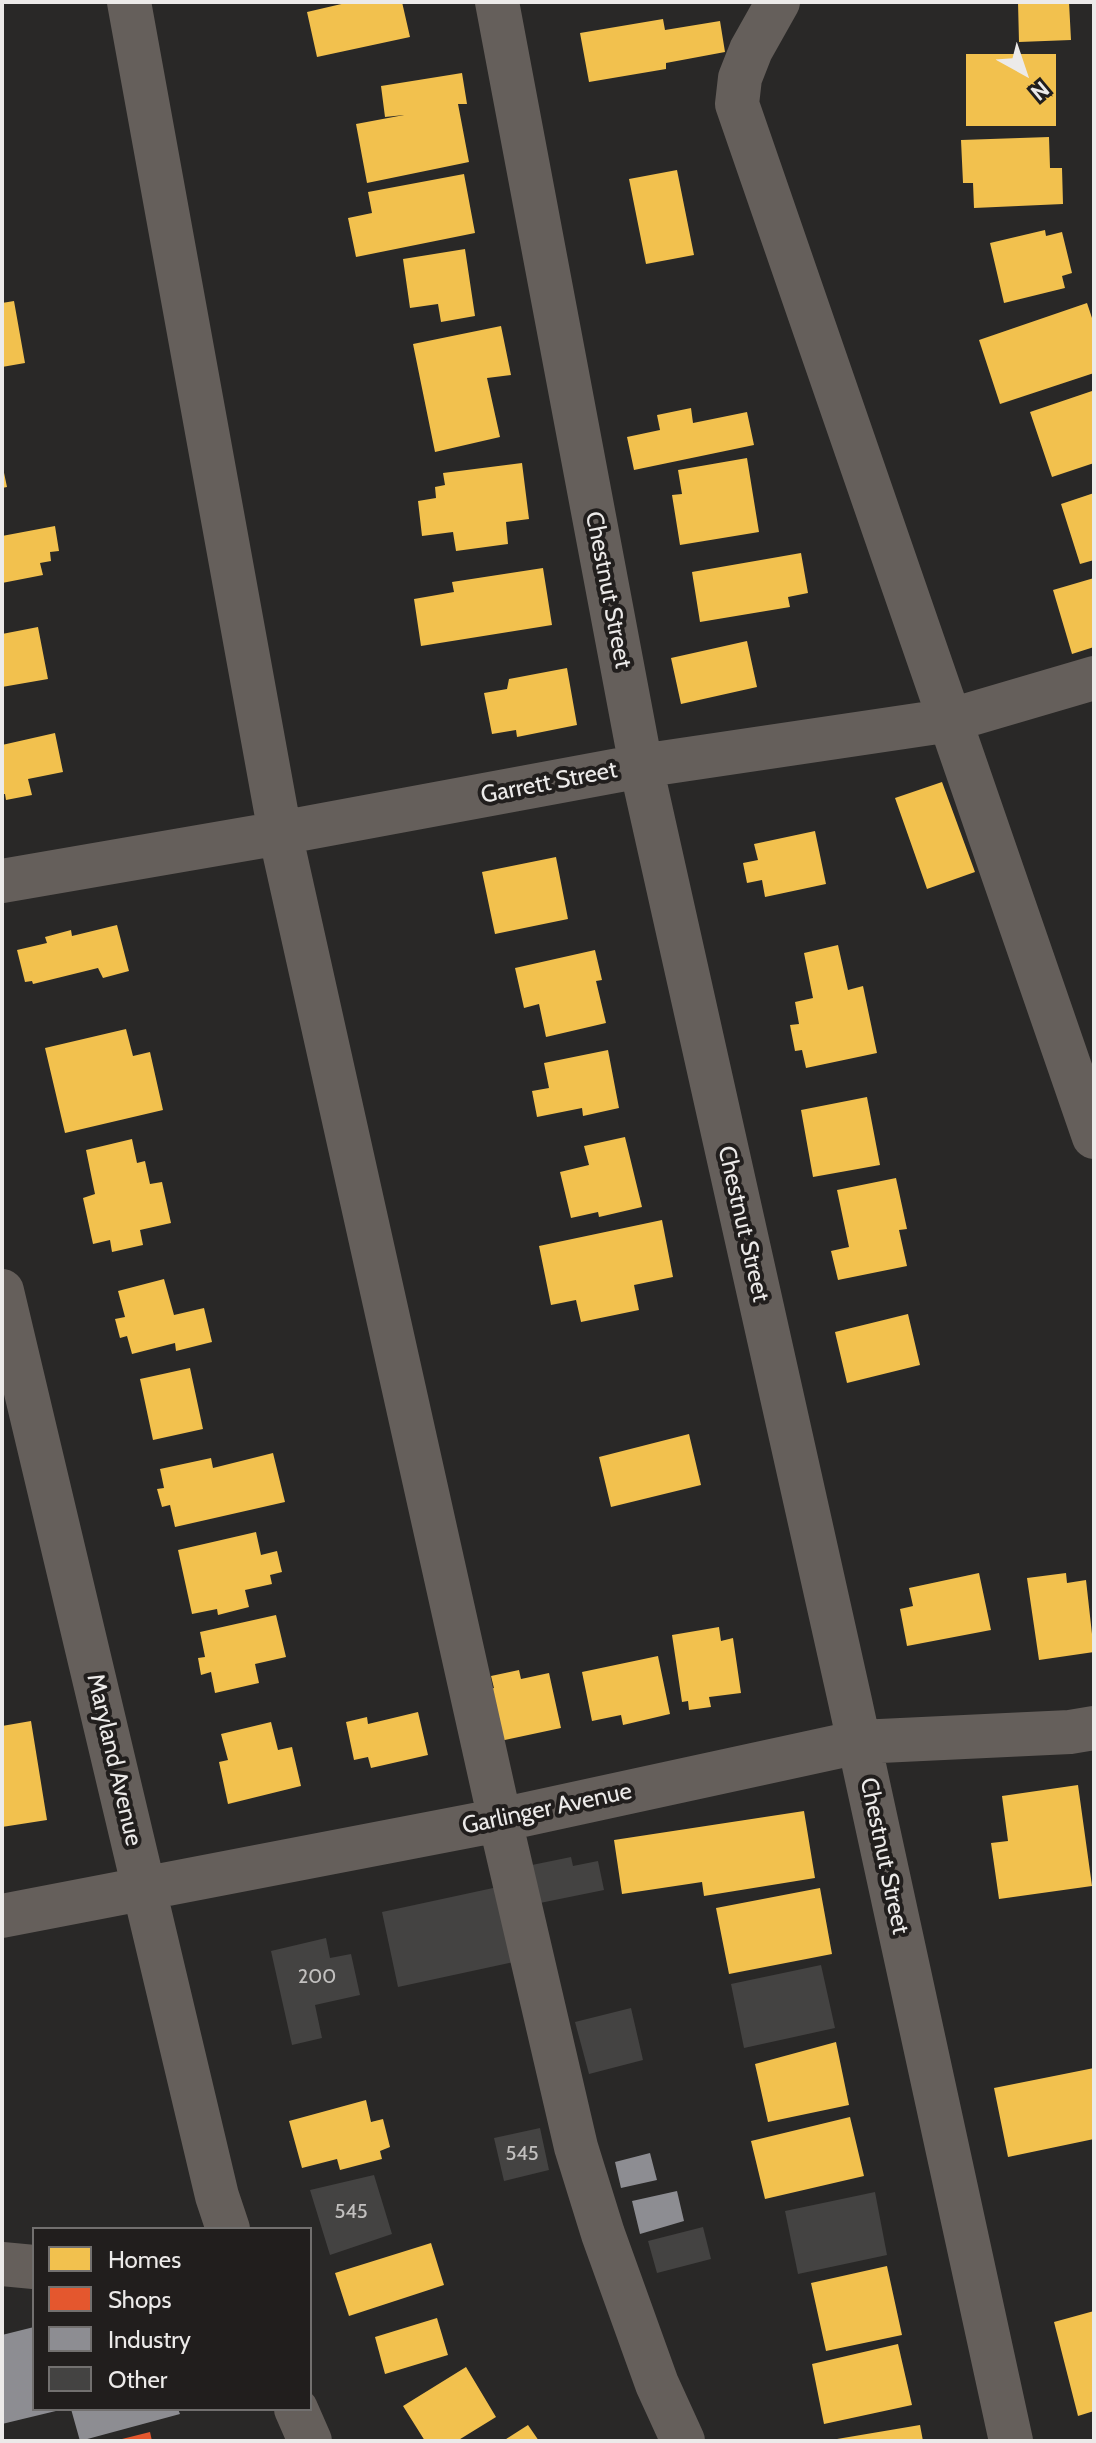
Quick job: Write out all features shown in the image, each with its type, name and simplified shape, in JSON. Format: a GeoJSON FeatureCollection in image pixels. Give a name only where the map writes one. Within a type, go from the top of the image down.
{"type":"FeatureCollection","features":[{"type":"Feature","properties":{"kind":"street"},"geometry":{"type":"LineString","coordinates":[[129,2],[280,833],[500,1820],[576,2147],[603,2234],[657,2384],[683,2441]]}},
{"type":"Feature","properties":{"kind":"street","name":"Chestnut Street"},"geometry":{"type":"LineString","coordinates":[[497,2],[641,766],[1011,2441]]}},
{"type":"Feature","properties":{"kind":"street"},"geometry":{"type":"LineString","coordinates":[[778,2],[751,50],[740,78],[737,104],[1094,1137]]}},
{"type":"Feature","properties":{"kind":"street","name":"Garrett Street"},"geometry":{"type":"LineString","coordinates":[[2,881],[641,766],[951,720],[1094,678]]}},
{"type":"Feature","properties":{"kind":"street","name":"Maryland Avenue"},"geometry":{"type":"LineString","coordinates":[[2,1291],[217,2196],[227,2227]]}},
{"type":"Feature","properties":{"kind":"street","name":"Garlinger Avenue"},"geometry":{"type":"LineString","coordinates":[[2,1916],[500,1820],[859,1742],[1070,1732],[1094,1728]]}},
{"type":"Feature","properties":{"kind":"street"},"geometry":{"type":"LineString","coordinates":[[2,2264],[32,2267]]}},
{"type":"Feature","properties":{"kind":"street"},"geometry":{"type":"LineString","coordinates":[[297,2411],[310,2441]]}},
{"type":"Feature","properties":{"kind":"building: Homes"},"geometry":{"type":"Polygon","coordinates":[[[350,2],[402,2],[410,37],[317,57],[307,12],[350,2]]]}},
{"type":"Feature","properties":{"kind":"building: Homes"},"geometry":{"type":"Polygon","coordinates":[[[1018,2],[1069,2],[1071,40],[1019,42],[1018,2]]]}},
{"type":"Feature","properties":{"kind":"building: Homes"},"geometry":{"type":"Polygon","coordinates":[[[663,19],[665,30],[720,21],[725,52],[666,63],[666,69],[589,82],[580,33],[663,19]]]}},
{"type":"Feature","properties":{"kind":"building: Homes"},"geometry":{"type":"Polygon","coordinates":[[[966,54],[1056,54],[1056,126],[966,126],[966,54]]]}},
{"type":"Feature","properties":{"kind":"building: Homes"},"geometry":{"type":"Polygon","coordinates":[[[462,73],[467,104],[458,104],[469,162],[367,183],[356,124],[404,115],[385,117],[381,86],[462,73]]]}},
{"type":"Feature","properties":{"kind":"building: Homes"},"geometry":{"type":"Polygon","coordinates":[[[1049,137],[1050,168],[1062,168],[1063,204],[974,208],[973,183],[963,183],[961,140],[1049,137]]]}},
{"type":"Feature","properties":{"kind":"building: Homes"},"geometry":{"type":"Polygon","coordinates":[[[677,170],[694,255],[646,264],[629,179],[677,170]]]}},
{"type":"Feature","properties":{"kind":"building: Homes"},"geometry":{"type":"Polygon","coordinates":[[[464,174],[475,233],[356,257],[348,218],[372,213],[368,192],[464,174]]]}},
{"type":"Feature","properties":{"kind":"building: Homes"},"geometry":{"type":"Polygon","coordinates":[[[1045,230],[1046,236],[1062,232],[1072,273],[1062,276],[1065,288],[1004,303],[990,243],[1045,230]]]}},
{"type":"Feature","properties":{"kind":"building: Homes"},"geometry":{"type":"Polygon","coordinates":[[[465,249],[475,316],[441,322],[438,304],[410,308],[403,259],[465,249]]]}},
{"type":"Feature","properties":{"kind":"building: Homes"},"geometry":{"type":"Polygon","coordinates":[[[14,301],[25,363],[2,367],[2,303],[14,301]]]}},
{"type":"Feature","properties":{"kind":"building: Homes"},"geometry":{"type":"Polygon","coordinates":[[[1087,303],[1094,324],[1094,373],[1000,404],[979,340],[1087,303]]]}},
{"type":"Feature","properties":{"kind":"building: Homes"},"geometry":{"type":"Polygon","coordinates":[[[501,326],[511,375],[487,378],[500,437],[435,452],[413,344],[501,326]]]}},
{"type":"Feature","properties":{"kind":"building: Homes"},"geometry":{"type":"Polygon","coordinates":[[[1092,391],[1094,463],[1052,477],[1030,412],[1092,391]]]}},
{"type":"Feature","properties":{"kind":"building: Homes"},"geometry":{"type":"Polygon","coordinates":[[[691,408],[693,423],[747,412],[754,445],[634,470],[627,437],[660,430],[657,415],[691,408]]]}},
{"type":"Feature","properties":{"kind":"building: Homes"},"geometry":{"type":"Polygon","coordinates":[[[747,458],[759,532],[680,545],[672,495],[682,494],[678,470],[747,458]]]}},
{"type":"Feature","properties":{"kind":"building: Homes"},"geometry":{"type":"Polygon","coordinates":[[[522,463],[529,519],[506,522],[508,544],[456,551],[453,532],[422,536],[418,501],[436,498],[435,487],[445,485],[443,473],[522,463]]]}},
{"type":"Feature","properties":{"kind":"building: Homes"},"geometry":{"type":"Polygon","coordinates":[[[2,469],[7,487],[2,488],[2,469]]]}},
{"type":"Feature","properties":{"kind":"building: Homes"},"geometry":{"type":"Polygon","coordinates":[[[1094,493],[1094,560],[1080,564],[1061,504],[1094,493]]]}},
{"type":"Feature","properties":{"kind":"building: Homes"},"geometry":{"type":"Polygon","coordinates":[[[55,526],[59,551],[50,552],[51,561],[40,563],[43,575],[2,583],[2,536],[55,526]]]}},
{"type":"Feature","properties":{"kind":"building: Homes"},"geometry":{"type":"Polygon","coordinates":[[[801,553],[808,593],[788,597],[790,607],[700,622],[692,572],[801,553]]]}},
{"type":"Feature","properties":{"kind":"building: Homes"},"geometry":{"type":"Polygon","coordinates":[[[543,568],[552,625],[421,646],[414,599],[454,592],[452,582],[543,568]]]}},
{"type":"Feature","properties":{"kind":"building: Homes"},"geometry":{"type":"Polygon","coordinates":[[[1094,578],[1094,647],[1072,654],[1053,590],[1094,578]]]}},
{"type":"Feature","properties":{"kind":"building: Homes"},"geometry":{"type":"Polygon","coordinates":[[[38,627],[48,679],[2,687],[2,634],[38,627]]]}},
{"type":"Feature","properties":{"kind":"building: Homes"},"geometry":{"type":"Polygon","coordinates":[[[747,641],[757,687],[681,704],[671,658],[747,641]]]}},
{"type":"Feature","properties":{"kind":"building: Homes"},"geometry":{"type":"Polygon","coordinates":[[[567,668],[577,725],[517,737],[516,730],[492,734],[484,693],[507,689],[509,679],[567,668]]]}},
{"type":"Feature","properties":{"kind":"building: Homes"},"geometry":{"type":"Polygon","coordinates":[[[55,733],[63,772],[28,779],[32,795],[6,800],[5,794],[2,794],[2,745],[55,733]]]}},
{"type":"Feature","properties":{"kind":"building: Homes"},"geometry":{"type":"Polygon","coordinates":[[[942,782],[975,872],[927,889],[895,798],[942,782]]]}},
{"type":"Feature","properties":{"kind":"building: Homes"},"geometry":{"type":"Polygon","coordinates":[[[815,831],[826,884],[765,897],[762,880],[747,883],[743,863],[758,860],[754,844],[815,831]]]}},
{"type":"Feature","properties":{"kind":"building: Homes"},"geometry":{"type":"Polygon","coordinates":[[[556,857],[568,919],[495,934],[482,872],[556,857]]]}},
{"type":"Feature","properties":{"kind":"building: Homes"},"geometry":{"type":"Polygon","coordinates":[[[117,925],[129,971],[103,978],[98,968],[33,984],[32,981],[25,982],[17,950],[47,943],[45,937],[71,930],[72,936],[117,925]]]}},
{"type":"Feature","properties":{"kind":"building: Homes"},"geometry":{"type":"Polygon","coordinates":[[[838,945],[848,990],[863,986],[877,1053],[806,1068],[802,1050],[795,1051],[790,1025],[799,1024],[795,1002],[813,998],[804,953],[838,945]]]}},
{"type":"Feature","properties":{"kind":"building: Homes"},"geometry":{"type":"Polygon","coordinates":[[[595,950],[602,980],[596,981],[606,1023],[546,1037],[539,1004],[524,1008],[515,968],[595,950]]]}},
{"type":"Feature","properties":{"kind":"building: Homes"},"geometry":{"type":"Polygon","coordinates":[[[126,1029],[133,1056],[150,1052],[163,1110],[65,1133],[45,1048],[126,1029]]]}},
{"type":"Feature","properties":{"kind":"building: Homes"},"geometry":{"type":"Polygon","coordinates":[[[608,1050],[619,1108],[583,1116],[582,1108],[537,1117],[532,1091],[549,1088],[544,1063],[608,1050]]]}},
{"type":"Feature","properties":{"kind":"building: Homes"},"geometry":{"type":"Polygon","coordinates":[[[867,1097],[880,1165],[813,1177],[801,1110],[867,1097]]]}},
{"type":"Feature","properties":{"kind":"building: Homes"},"geometry":{"type":"Polygon","coordinates":[[[625,1137],[642,1207],[599,1217],[598,1212],[571,1218],[560,1172],[589,1165],[584,1146],[625,1137]]]}},
{"type":"Feature","properties":{"kind":"building: Homes"},"geometry":{"type":"Polygon","coordinates":[[[132,1139],[137,1163],[145,1161],[150,1184],[162,1182],[171,1223],[140,1230],[143,1245],[112,1252],[110,1240],[93,1244],[83,1198],[95,1194],[86,1150],[132,1139]]]}},
{"type":"Feature","properties":{"kind":"building: Homes"},"geometry":{"type":"Polygon","coordinates":[[[896,1178],[907,1229],[899,1230],[907,1266],[838,1280],[831,1251],[849,1247],[837,1190],[896,1178]]]}},
{"type":"Feature","properties":{"kind":"building: Homes"},"geometry":{"type":"Polygon","coordinates":[[[662,1220],[673,1277],[634,1285],[639,1310],[581,1322],[576,1300],[551,1305],[539,1246],[662,1220]]]}},
{"type":"Feature","properties":{"kind":"building: Homes"},"geometry":{"type":"Polygon","coordinates":[[[164,1279],[174,1315],[204,1308],[212,1342],[176,1351],[175,1343],[132,1354],[127,1336],[120,1338],[115,1319],[125,1317],[118,1291],[164,1279]]]}},
{"type":"Feature","properties":{"kind":"building: Homes"},"geometry":{"type":"Polygon","coordinates":[[[908,1314],[920,1365],[847,1383],[835,1332],[908,1314]]]}},
{"type":"Feature","properties":{"kind":"building: Homes"},"geometry":{"type":"Polygon","coordinates":[[[190,1368],[203,1429],[153,1440],[140,1379],[190,1368]]]}},
{"type":"Feature","properties":{"kind":"building: Homes"},"geometry":{"type":"Polygon","coordinates":[[[689,1434],[701,1485],[611,1507],[599,1457],[689,1434]]]}},
{"type":"Feature","properties":{"kind":"building: Homes"},"geometry":{"type":"Polygon","coordinates":[[[273,1453],[285,1502],[175,1527],[170,1505],[162,1507],[157,1489],[164,1488],[160,1469],[211,1458],[213,1468],[273,1453]]]}},
{"type":"Feature","properties":{"kind":"building: Homes"},"geometry":{"type":"Polygon","coordinates":[[[256,1532],[261,1555],[277,1551],[282,1572],[270,1575],[272,1584],[245,1590],[249,1607],[218,1615],[217,1609],[192,1614],[178,1550],[256,1532]]]}},
{"type":"Feature","properties":{"kind":"building: Homes"},"geometry":{"type":"Polygon","coordinates":[[[979,1573],[991,1630],[907,1646],[900,1609],[913,1606],[909,1588],[979,1573]]]}},
{"type":"Feature","properties":{"kind":"building: Homes"},"geometry":{"type":"Polygon","coordinates":[[[1066,1573],[1067,1583],[1086,1580],[1094,1652],[1039,1660],[1027,1578],[1066,1573]]]}},
{"type":"Feature","properties":{"kind":"building: Homes"},"geometry":{"type":"Polygon","coordinates":[[[276,1615],[286,1657],[255,1664],[259,1683],[215,1693],[211,1672],[201,1675],[198,1658],[205,1657],[200,1632],[276,1615]]]}},
{"type":"Feature","properties":{"kind":"building: Homes"},"geometry":{"type":"Polygon","coordinates":[[[719,1627],[721,1641],[733,1638],[741,1693],[709,1697],[711,1707],[689,1710],[688,1701],[682,1702],[672,1635],[719,1627]]]}},
{"type":"Feature","properties":{"kind":"building: Homes"},"geometry":{"type":"Polygon","coordinates":[[[658,1656],[670,1714],[623,1725],[621,1715],[592,1721],[582,1672],[658,1656]]]}},
{"type":"Feature","properties":{"kind":"building: Homes"},"geometry":{"type":"Polygon","coordinates":[[[519,1670],[521,1679],[549,1673],[561,1728],[500,1741],[488,1689],[494,1688],[491,1676],[519,1670]]]}},
{"type":"Feature","properties":{"kind":"building: Homes"},"geometry":{"type":"Polygon","coordinates":[[[418,1712],[428,1755],[371,1768],[368,1757],[354,1760],[346,1722],[367,1717],[368,1724],[418,1712]]]}},
{"type":"Feature","properties":{"kind":"building: Homes"},"geometry":{"type":"Polygon","coordinates":[[[31,1721],[47,1820],[2,1827],[2,1726],[31,1721]]]}},
{"type":"Feature","properties":{"kind":"building: Homes"},"geometry":{"type":"Polygon","coordinates":[[[271,1722],[278,1750],[292,1747],[301,1786],[228,1804],[219,1762],[228,1760],[221,1734],[271,1722]]]}},
{"type":"Feature","properties":{"kind":"building: Homes"},"geometry":{"type":"Polygon","coordinates":[[[1078,1785],[1092,1886],[999,1899],[991,1843],[1008,1841],[1002,1796],[1078,1785]]]}},
{"type":"Feature","properties":{"kind":"building: Homes"},"geometry":{"type":"Polygon","coordinates":[[[804,1811],[815,1878],[704,1896],[702,1882],[622,1894],[614,1840],[804,1811]]]}},
{"type":"Feature","properties":{"kind":"building: Homes"},"geometry":{"type":"Polygon","coordinates":[[[820,1888],[832,1954],[729,1974],[716,1908],[820,1888]]]}},
{"type":"Feature","properties":{"kind":"building: Homes"},"geometry":{"type":"Polygon","coordinates":[[[836,2042],[849,2105],[768,2122],[755,2064],[836,2042]]]}},
{"type":"Feature","properties":{"kind":"building: Homes"},"geometry":{"type":"Polygon","coordinates":[[[1094,2068],[1094,2139],[1008,2157],[994,2088],[1094,2068]]]}},
{"type":"Feature","properties":{"kind":"building: Homes"},"geometry":{"type":"Polygon","coordinates":[[[366,2100],[371,2122],[383,2119],[390,2147],[380,2151],[382,2159],[340,2170],[337,2159],[302,2168],[289,2121],[366,2100]]]}},
{"type":"Feature","properties":{"kind":"building: Homes"},"geometry":{"type":"Polygon","coordinates":[[[850,2117],[864,2176],[765,2199],[751,2141],[850,2117]]]}},
{"type":"Feature","properties":{"kind":"building: Homes"},"geometry":{"type":"Polygon","coordinates":[[[431,2243],[444,2285],[349,2316],[335,2273],[431,2243]]]}},
{"type":"Feature","properties":{"kind":"building: Homes"},"geometry":{"type":"Polygon","coordinates":[[[887,2266],[902,2335],[826,2351],[811,2283],[887,2266]]]}},
{"type":"Feature","properties":{"kind":"building: Homes"},"geometry":{"type":"Polygon","coordinates":[[[1094,2311],[1094,2411],[1078,2416],[1054,2322],[1094,2311]]]}},
{"type":"Feature","properties":{"kind":"building: Homes"},"geometry":{"type":"Polygon","coordinates":[[[437,2318],[448,2355],[385,2374],[375,2337],[437,2318]]]}},
{"type":"Feature","properties":{"kind":"building: Homes"},"geometry":{"type":"Polygon","coordinates":[[[898,2344],[912,2405],[824,2424],[812,2364],[898,2344]]]}},
{"type":"Feature","properties":{"kind":"building: Homes"},"geometry":{"type":"Polygon","coordinates":[[[466,2367],[496,2417],[457,2441],[425,2441],[403,2406],[466,2367]]]}},
{"type":"Feature","properties":{"kind":"building: Homes"},"geometry":{"type":"Polygon","coordinates":[[[528,2425],[539,2441],[503,2441],[528,2425]]]}},
{"type":"Feature","properties":{"kind":"building: Homes"},"geometry":{"type":"Polygon","coordinates":[[[920,2425],[923,2441],[837,2441],[837,2439],[920,2425]]]}},
{"type":"Feature","properties":{"kind":"building: Shops"},"geometry":{"type":"Polygon","coordinates":[[[150,2432],[152,2441],[118,2441],[118,2440],[150,2432]]]}},
{"type":"Feature","properties":{"kind":"building: Industry"},"geometry":{"type":"Polygon","coordinates":[[[650,2153],[657,2180],[621,2188],[615,2162],[650,2153]]]}},
{"type":"Feature","properties":{"kind":"building: Industry"},"geometry":{"type":"Polygon","coordinates":[[[677,2191],[684,2221],[640,2234],[632,2201],[677,2191]]]}},
{"type":"Feature","properties":{"kind":"building: Industry"},"geometry":{"type":"Polygon","coordinates":[[[32,2328],[32,2411],[56,2411],[2,2424],[2,2335],[32,2328]]]}},
{"type":"Feature","properties":{"kind":"building: Industry"},"geometry":{"type":"Polygon","coordinates":[[[72,2411],[179,2411],[180,2414],[80,2441],[72,2411]]]}},
{"type":"Feature","properties":{"kind":"building: Other"},"geometry":{"type":"Polygon","coordinates":[[[571,1857],[573,1866],[598,1861],[604,1890],[535,1904],[527,1866],[571,1857]]]}},
{"type":"Feature","properties":{"kind":"building: Other"},"geometry":{"type":"Polygon","coordinates":[[[507,1885],[523,1960],[398,1987],[382,1912],[507,1885]]]}},
{"type":"Feature","properties":{"kind":"building: Other"},"geometry":{"type":"Polygon","coordinates":[[[326,1938],[330,1958],[351,1954],[360,1995],[315,2005],[322,2038],[292,2045],[271,1951],[326,1938]]]}},
{"type":"Feature","properties":{"kind":"building: Other"},"geometry":{"type":"Polygon","coordinates":[[[821,1965],[835,2028],[744,2048],[731,1984],[821,1965]]]}},
{"type":"Feature","properties":{"kind":"building: Other"},"geometry":{"type":"Polygon","coordinates":[[[631,2008],[643,2060],[589,2074],[575,2022],[631,2008]]]}},
{"type":"Feature","properties":{"kind":"building: Other"},"geometry":{"type":"Polygon","coordinates":[[[540,2128],[549,2170],[504,2181],[494,2138],[540,2128]]]}},
{"type":"Feature","properties":{"kind":"building: Other"},"geometry":{"type":"Polygon","coordinates":[[[374,2175],[392,2234],[330,2255],[310,2190],[374,2175]]]}},
{"type":"Feature","properties":{"kind":"building: Other"},"geometry":{"type":"Polygon","coordinates":[[[875,2192],[887,2255],[798,2274],[785,2211],[875,2192]]]}},
{"type":"Feature","properties":{"kind":"building: Other"},"geometry":{"type":"Polygon","coordinates":[[[703,2227],[711,2259],[657,2273],[648,2241],[703,2227]]]}}]}
